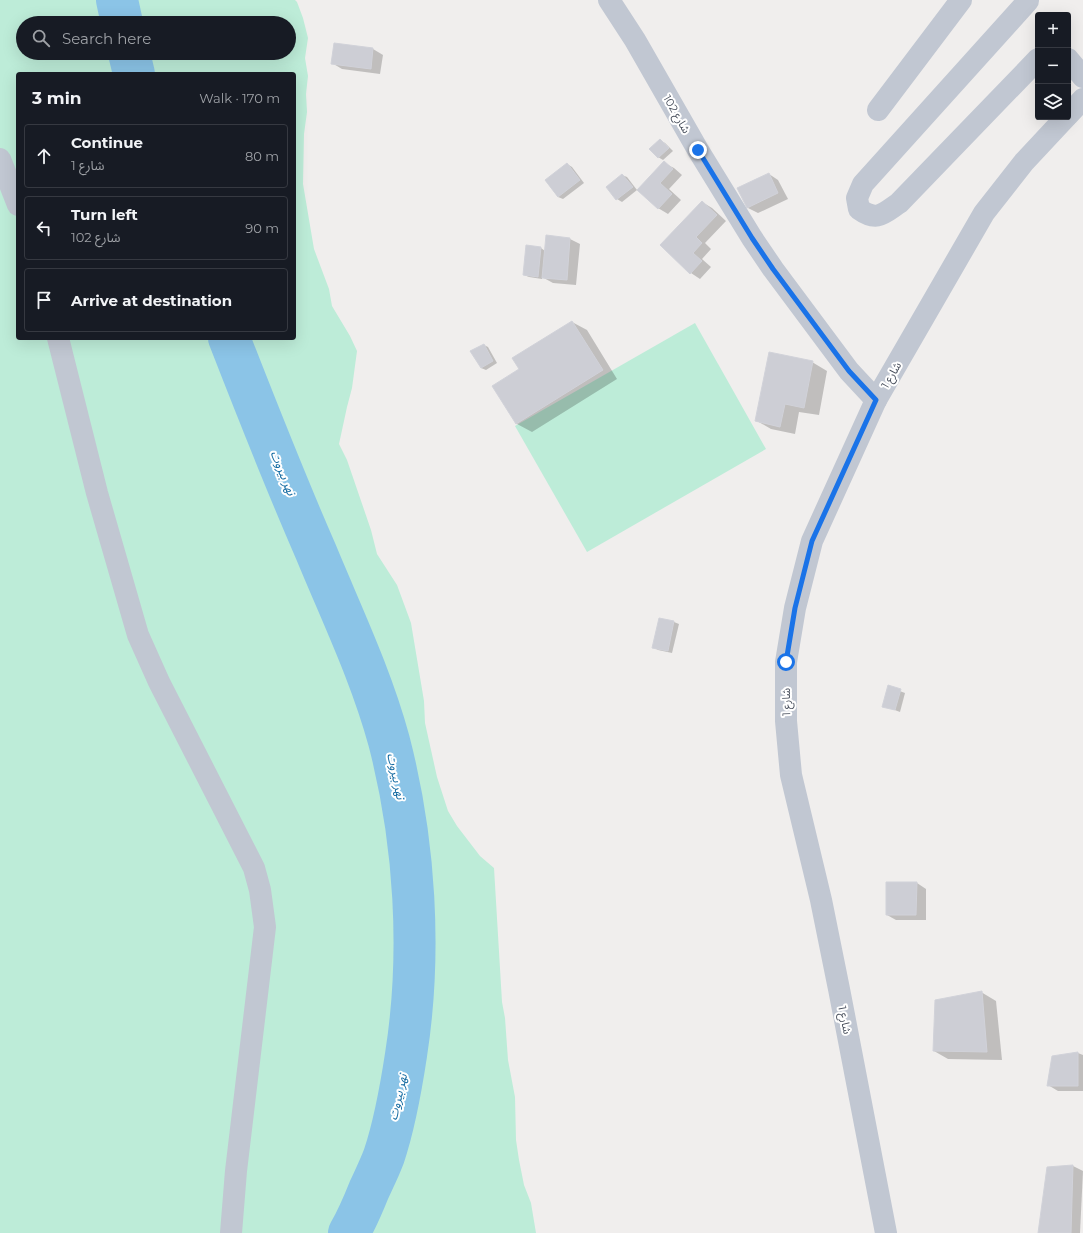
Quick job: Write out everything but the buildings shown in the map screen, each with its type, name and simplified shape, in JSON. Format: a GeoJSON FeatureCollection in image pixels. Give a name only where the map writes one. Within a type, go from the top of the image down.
{"type":"FeatureCollection","features":[{"type":"Feature","properties":{"kind":"street","name":"شارع 102"},"geometry":{"type":"LineString","coordinates":[[609,0],[702,157],[756,244],[849,371],[876,400]]}},
{"type":"Feature","properties":{"kind":"street"},"geometry":{"type":"LineString","coordinates":[[878,110],[961,0]]}},
{"type":"Feature","properties":{"kind":"street"},"geometry":{"type":"LineString","coordinates":[[1031,6],[863,184],[857,198],[859,209],[868,216],[880,216],[900,203],[1035,62]]}},
{"type":"Feature","properties":{"kind":"street"},"geometry":{"type":"LineString","coordinates":[[1071,63],[1083,77]]}},
{"type":"Feature","properties":{"kind":"street"},"geometry":{"type":"LineString","coordinates":[[1071,112],[1083,98]]}},
{"type":"Feature","properties":{"kind":"street","name":"شارع 1"},"geometry":{"type":"LineString","coordinates":[[886,1233],[821,900],[791,775],[786,722],[786,662],[795,608],[812,541],[876,400],[984,213],[1024,162],[1063,120]]}},
{"type":"Feature","properties":{"kind":"street"},"geometry":{"type":"LineString","coordinates":[[0,159],[16,200]]}},
{"type":"Feature","properties":{"kind":"street"},"geometry":{"type":"LineString","coordinates":[[59,340],[97,493],[138,635],[159,682],[254,868],[260,890],[265,927],[264,940],[236,1171],[231,1233]]}},
{"type":"Feature","properties":{"kind":"green space"},"geometry":{"type":"Polygon","coordinates":[[[0,0],[295,0],[297,2],[308,38],[305,58],[308,76],[306,94],[307,112],[304,134],[303,184],[314,249],[329,289],[332,306],[357,351],[352,388],[339,444],[347,460],[371,530],[377,554],[397,585],[411,623],[424,701],[425,723],[437,777],[448,811],[457,826],[480,856],[494,868],[502,1002],[505,1018],[508,1060],[515,1097],[516,1140],[524,1185],[531,1203],[536,1233],[0,1233],[0,0]]]}},
{"type":"Feature","properties":{"kind":"green space"},"geometry":{"type":"Polygon","coordinates":[[[695,323],[766,449],[587,552],[515,426],[695,323]]]}},
{"type":"Feature","properties":{"kind":"waterway","name":"نهر بيروت"},"geometry":{"type":"LineString","coordinates":[[117,0],[120,16]]}},
{"type":"Feature","properties":{"kind":"waterway","name":"نهر بيروت"},"geometry":{"type":"LineString","coordinates":[[131,60],[134,72]]}},
{"type":"Feature","properties":{"kind":"waterway","name":"نهر بيروت"},"geometry":{"type":"LineString","coordinates":[[230,340],[282,472],[356,645],[374,692],[389,741],[405,818],[410,857],[415,937],[414,977],[406,1055],[400,1093],[388,1144],[360,1212],[349,1233]]}},
{"type":"Feature","properties":{"kind":"route"},"geometry":{"type":"LineString","coordinates":[[698,150],[752,238],[773,269],[849,371],[876,400],[812,541],[795,608],[786,662]]}}]}
